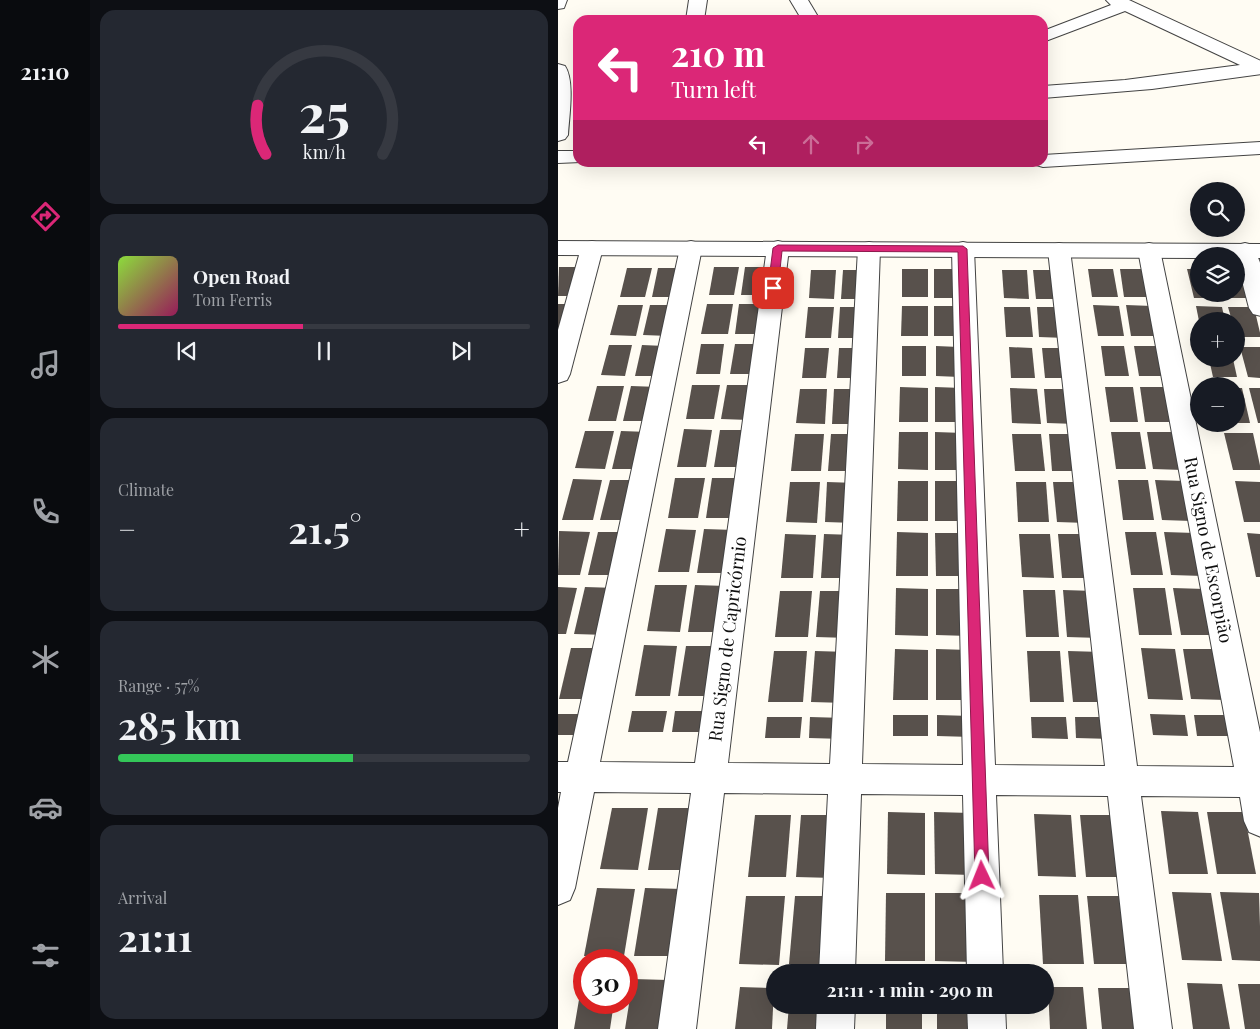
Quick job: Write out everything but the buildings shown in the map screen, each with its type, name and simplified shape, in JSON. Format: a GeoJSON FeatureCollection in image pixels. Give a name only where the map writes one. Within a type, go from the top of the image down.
{"type":"FeatureCollection","features":[{"type":"Feature","properties":{"kind":"street"},"geometry":{"type":"LineString","coordinates":[[696,15],[698,0]]}},
{"type":"Feature","properties":{"kind":"street"},"geometry":{"type":"LineString","coordinates":[[799,0],[808,15]]}},
{"type":"Feature","properties":{"kind":"street"},"geometry":{"type":"LineString","coordinates":[[1048,35],[1121,2],[1260,68]]}},
{"type":"Feature","properties":{"kind":"street"},"geometry":{"type":"LineString","coordinates":[[1048,92],[1176,81],[1260,68]]}},
{"type":"Feature","properties":{"kind":"street"},"geometry":{"type":"LineString","coordinates":[[558,70],[569,95],[558,135]]}},
{"type":"Feature","properties":{"kind":"street"},"geometry":{"type":"LineString","coordinates":[[1048,160],[1260,148]]}},
{"type":"Feature","properties":{"kind":"street"},"geometry":{"type":"LineString","coordinates":[[558,157],[573,157]]}},
{"type":"Feature","properties":{"kind":"street"},"geometry":{"type":"LineString","coordinates":[[558,248],[1253,250],[1260,308]]}},
{"type":"Feature","properties":{"kind":"street"},"geometry":{"type":"LineString","coordinates":[[558,374],[592,248]]}},
{"type":"Feature","properties":{"kind":"street"},"geometry":{"type":"LineString","coordinates":[[558,888],[570,777],[691,248]]}},
{"type":"Feature","properties":{"kind":"street","name":"Rua Signo de Capricórnio"},"geometry":{"type":"LineString","coordinates":[[677,1029],[778,248]]}},
{"type":"Feature","properties":{"kind":"street"},"geometry":{"type":"LineString","coordinates":[[838,964],[869,249]]}},
{"type":"Feature","properties":{"kind":"street"},"geometry":{"type":"LineString","coordinates":[[963,249],[985,964]]}},
{"type":"Feature","properties":{"kind":"street"},"geometry":{"type":"LineString","coordinates":[[1059,250],[1153,1029]]}},
{"type":"Feature","properties":{"kind":"street","name":"Rua Signo de Escorpião"},"geometry":{"type":"LineString","coordinates":[[1149,250],[1257,782],[1260,821]]}},
{"type":"Feature","properties":{"kind":"street"},"geometry":{"type":"LineString","coordinates":[[570,777],[1257,782]]}},
{"type":"Feature","properties":{"kind":"street"},"geometry":{"type":"LineString","coordinates":[[835,1029],[836,1014]]}},
{"type":"Feature","properties":{"kind":"street"},"geometry":{"type":"LineString","coordinates":[[986,1014],[987,1029]]}},
{"type":"Feature","properties":{"kind":"route"},"geometry":{"type":"LineString","coordinates":[[773,288],[778,248],[963,249],[982,876]]}}]}
